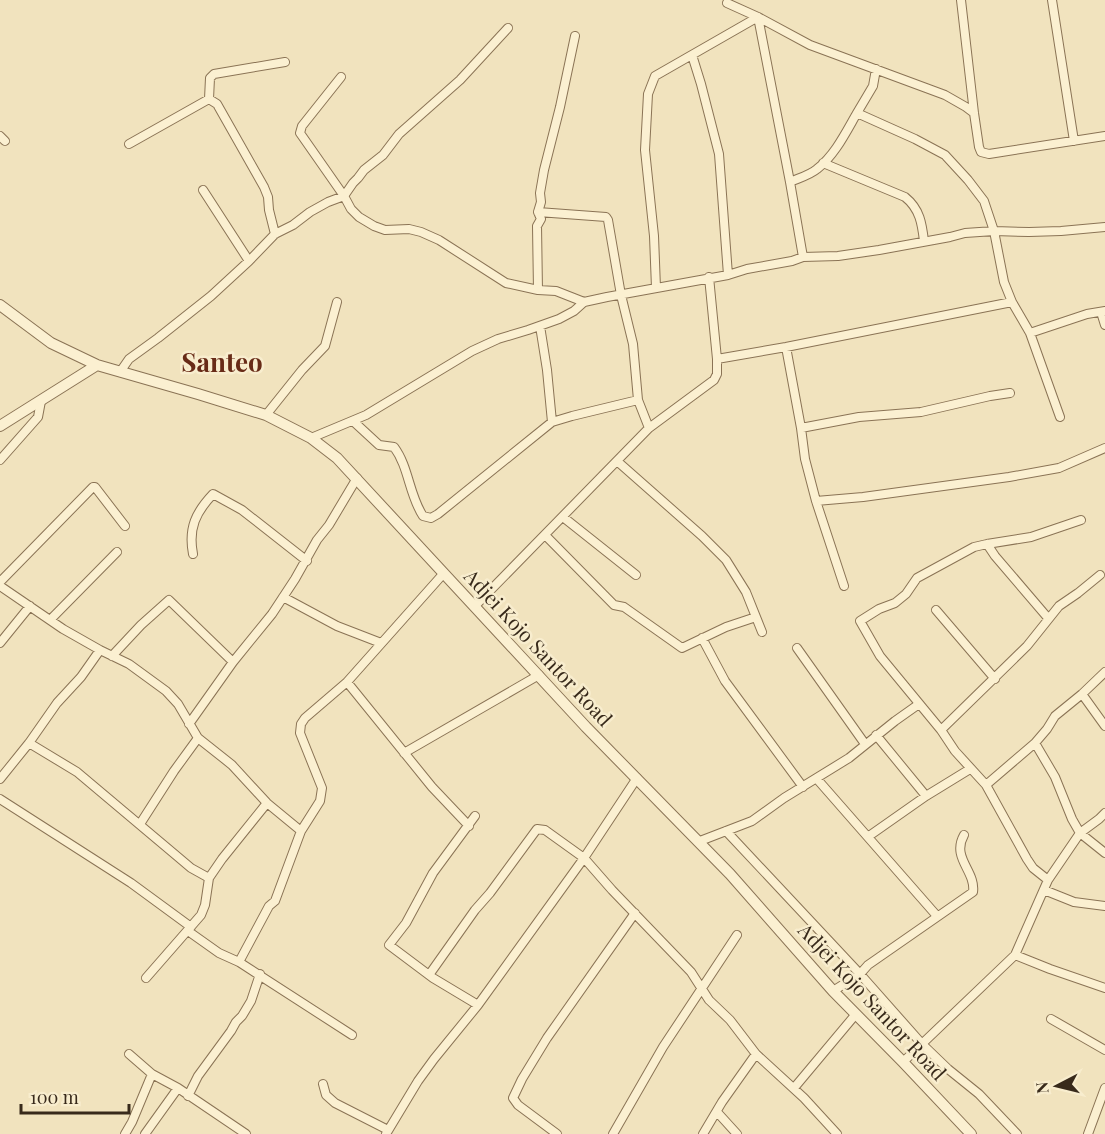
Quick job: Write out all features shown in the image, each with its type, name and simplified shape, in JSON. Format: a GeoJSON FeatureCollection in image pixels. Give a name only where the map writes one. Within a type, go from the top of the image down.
{"type":"FeatureCollection","features":[{"type":"Feature","properties":{"kind":"street"},"geometry":{"type":"LineString","coordinates":[[961,0],[974,113],[981,152],[985,154],[1105,136]]}},
{"type":"Feature","properties":{"kind":"street"},"geometry":{"type":"LineString","coordinates":[[1052,0],[1074,141]]}},
{"type":"Feature","properties":{"kind":"street"},"geometry":{"type":"LineString","coordinates":[[727,3],[810,45],[945,95],[974,113]]}},
{"type":"Feature","properties":{"kind":"street"},"geometry":{"type":"LineString","coordinates":[[656,288],[654,236],[645,150],[648,94],[655,76],[758,17]]}},
{"type":"Feature","properties":{"kind":"street"},"geometry":{"type":"LineString","coordinates":[[758,17],[803,258]]}},
{"type":"Feature","properties":{"kind":"street"},"geometry":{"type":"LineString","coordinates":[[120,372],[129,358],[211,296],[275,234],[328,202],[344,196],[364,170],[383,155],[399,134],[460,80],[508,28]]}},
{"type":"Feature","properties":{"kind":"street"},"geometry":{"type":"LineString","coordinates":[[538,290],[537,226],[541,219],[538,212],[541,202],[540,193],[575,36]]}},
{"type":"Feature","properties":{"kind":"street"},"geometry":{"type":"LineString","coordinates":[[692,56],[719,154],[728,275]]}},
{"type":"Feature","properties":{"kind":"street"},"geometry":{"type":"LineString","coordinates":[[209,99],[210,78],[214,74],[285,62]]}},
{"type":"Feature","properties":{"kind":"street"},"geometry":{"type":"LineString","coordinates":[[790,182],[816,170],[841,140],[873,86],[876,69]]}},
{"type":"Feature","properties":{"kind":"street"},"geometry":{"type":"LineString","coordinates":[[341,77],[302,126],[300,133],[359,217],[385,230],[409,229],[439,240],[506,283],[538,290],[556,291],[584,302]]}},
{"type":"Feature","properties":{"kind":"street"},"geometry":{"type":"LineString","coordinates":[[209,99],[217,104],[264,187],[275,234]]}},
{"type":"Feature","properties":{"kind":"street"},"geometry":{"type":"LineString","coordinates":[[129,144],[209,99]]}},
{"type":"Feature","properties":{"kind":"street"},"geometry":{"type":"LineString","coordinates":[[857,113],[945,155],[984,201],[994,231],[1002,274],[1012,302],[1030,333],[1060,417]]}},
{"type":"Feature","properties":{"kind":"street"},"geometry":{"type":"LineString","coordinates":[[823,163],[909,200],[922,221],[924,241]]}},
{"type":"Feature","properties":{"kind":"street"},"geometry":{"type":"LineString","coordinates":[[203,190],[249,261]]}},
{"type":"Feature","properties":{"kind":"street"},"geometry":{"type":"LineString","coordinates":[[538,212],[606,217],[608,220],[621,295],[633,344],[638,400],[650,428]]}},
{"type":"Feature","properties":{"kind":"street"},"geometry":{"type":"LineString","coordinates":[[311,438],[353,421],[472,351],[498,339],[540,326],[574,311],[584,302],[728,275],[803,258],[838,256],[965,233],[1061,231],[1105,227]]}},
{"type":"Feature","properties":{"kind":"street"},"geometry":{"type":"LineString","coordinates":[[475,606],[650,428],[714,380],[717,374],[717,359],[709,278]]}},
{"type":"Feature","properties":{"kind":"street"},"geometry":{"type":"LineString","coordinates":[[266,415],[302,370],[325,346],[337,302]]}},
{"type":"Feature","properties":{"kind":"street"},"geometry":{"type":"LineString","coordinates":[[717,359],[1012,302]]}},
{"type":"Feature","properties":{"kind":"street","name":"Adjei Kojo Santor Road"},"geometry":{"type":"LineString","coordinates":[[0,305],[51,343],[97,365],[266,415],[311,438],[337,458],[586,727],[700,841],[833,991],[971,1134]]}},
{"type":"Feature","properties":{"kind":"street"},"geometry":{"type":"LineString","coordinates":[[1030,333],[1103,311],[1105,325]]}},
{"type":"Feature","properties":{"kind":"street"},"geometry":{"type":"LineString","coordinates":[[540,326],[552,422]]}},
{"type":"Feature","properties":{"kind":"street"},"geometry":{"type":"LineString","coordinates":[[786,347],[801,428],[804,459],[844,586]]}},
{"type":"Feature","properties":{"kind":"street"},"geometry":{"type":"LineString","coordinates":[[0,426],[97,365]]}},
{"type":"Feature","properties":{"kind":"street"},"geometry":{"type":"LineString","coordinates":[[801,428],[859,417],[921,412],[1010,393]]}},
{"type":"Feature","properties":{"kind":"street"},"geometry":{"type":"LineString","coordinates":[[353,421],[379,445],[394,447],[401,456],[418,508],[423,516],[431,518],[552,422],[638,400]]}},
{"type":"Feature","properties":{"kind":"street"},"geometry":{"type":"LineString","coordinates":[[0,460],[38,417],[41,402]]}},
{"type":"Feature","properties":{"kind":"street"},"geometry":{"type":"LineString","coordinates":[[816,501],[863,497],[1049,470],[1105,448]]}},
{"type":"Feature","properties":{"kind":"street"},"geometry":{"type":"LineString","coordinates":[[617,460],[726,560],[746,592],[762,632]]}},
{"type":"Feature","properties":{"kind":"street"},"geometry":{"type":"LineString","coordinates":[[189,724],[233,662],[272,614],[357,478]]}},
{"type":"Feature","properties":{"kind":"street"},"geometry":{"type":"LineString","coordinates":[[124,526],[93,487],[0,584],[50,620],[100,650],[129,664],[166,691],[178,704],[198,738],[232,765],[267,803],[301,831]]}},
{"type":"Feature","properties":{"kind":"street"},"geometry":{"type":"LineString","coordinates":[[193,554],[192,530],[197,515],[213,494],[242,510],[307,561]]}},
{"type":"Feature","properties":{"kind":"street"},"geometry":{"type":"LineString","coordinates":[[562,517],[636,574]]}},
{"type":"Feature","properties":{"kind":"street"},"geometry":{"type":"LineString","coordinates":[[1048,880],[1033,868],[1027,859],[986,785],[955,751],[941,730],[880,656],[860,621],[879,609],[895,603],[906,594],[917,578],[974,547],[1031,537],[1081,520]]}},
{"type":"Feature","properties":{"kind":"street"},"geometry":{"type":"LineString","coordinates":[[545,535],[614,604],[624,607],[682,648],[726,627],[756,617]]}},
{"type":"Feature","properties":{"kind":"street"},"geometry":{"type":"LineString","coordinates":[[987,544],[1048,618]]}},
{"type":"Feature","properties":{"kind":"street"},"geometry":{"type":"LineString","coordinates":[[50,620],[117,552]]}},
{"type":"Feature","properties":{"kind":"street"},"geometry":{"type":"LineString","coordinates":[[239,962],[269,906],[275,901],[301,831],[320,801],[321,788],[300,733],[301,724],[347,682],[444,573]]}},
{"type":"Feature","properties":{"kind":"street"},"geometry":{"type":"LineString","coordinates":[[941,730],[1027,646],[1059,606],[1100,575]]}},
{"type":"Feature","properties":{"kind":"street"},"geometry":{"type":"LineString","coordinates":[[283,597],[337,626],[381,643]]}},
{"type":"Feature","properties":{"kind":"street"},"geometry":{"type":"LineString","coordinates":[[112,656],[169,600],[233,662]]}},
{"type":"Feature","properties":{"kind":"street"},"geometry":{"type":"LineString","coordinates":[[0,643],[30,606]]}},
{"type":"Feature","properties":{"kind":"street"},"geometry":{"type":"LineString","coordinates":[[936,610],[995,679]]}},
{"type":"Feature","properties":{"kind":"street"},"geometry":{"type":"LineString","coordinates":[[702,638],[725,681],[803,787]]}},
{"type":"Feature","properties":{"kind":"street"},"geometry":{"type":"LineString","coordinates":[[797,648],[865,744]]}},
{"type":"Feature","properties":{"kind":"street"},"geometry":{"type":"LineString","coordinates":[[1,776],[30,743],[57,704],[81,677],[100,650]]}},
{"type":"Feature","properties":{"kind":"street"},"geometry":{"type":"LineString","coordinates":[[986,785],[1035,743],[1055,716],[1105,672]]}},
{"type":"Feature","properties":{"kind":"street"},"geometry":{"type":"LineString","coordinates":[[404,753],[539,675]]}},
{"type":"Feature","properties":{"kind":"street"},"geometry":{"type":"LineString","coordinates":[[347,682],[432,787],[469,826]]}},
{"type":"Feature","properties":{"kind":"street"},"geometry":{"type":"LineString","coordinates":[[1082,694],[1105,726]]}},
{"type":"Feature","properties":{"kind":"street"},"geometry":{"type":"LineString","coordinates":[[700,841],[752,821],[784,798],[849,758],[895,720],[919,704]]}},
{"type":"Feature","properties":{"kind":"street"},"geometry":{"type":"LineString","coordinates":[[876,735],[926,796]]}},
{"type":"Feature","properties":{"kind":"street"},"geometry":{"type":"LineString","coordinates":[[140,824],[198,738]]}},
{"type":"Feature","properties":{"kind":"street"},"geometry":{"type":"LineString","coordinates":[[30,743],[77,772],[191,868],[209,878]]}},
{"type":"Feature","properties":{"kind":"street"},"geometry":{"type":"LineString","coordinates":[[1035,743],[1055,777],[1080,833],[1105,853]]}},
{"type":"Feature","properties":{"kind":"street"},"geometry":{"type":"LineString","coordinates":[[869,836],[926,796],[970,769]]}},
{"type":"Feature","properties":{"kind":"street"},"geometry":{"type":"LineString","coordinates":[[323,1084],[326,1095],[335,1103],[387,1132],[418,1081],[478,1005],[584,858],[637,778]]}},
{"type":"Feature","properties":{"kind":"street"},"geometry":{"type":"LineString","coordinates":[[817,779],[937,916]]}},
{"type":"Feature","properties":{"kind":"street"},"geometry":{"type":"LineString","coordinates":[[0,799],[131,883],[219,953],[260,974],[352,1035]]}},
{"type":"Feature","properties":{"kind":"street"},"geometry":{"type":"LineString","coordinates":[[146,978],[201,915],[209,878],[267,803]]}},
{"type":"Feature","properties":{"kind":"street"},"geometry":{"type":"LineString","coordinates":[[903,1062],[1015,955],[1048,880],[1080,833],[1105,813]]}},
{"type":"Feature","properties":{"kind":"street"},"geometry":{"type":"LineString","coordinates":[[475,816],[433,873],[406,923],[389,945],[429,975],[478,1005]]}},
{"type":"Feature","properties":{"kind":"street"},"geometry":{"type":"LineString","coordinates":[[429,975],[537,829],[545,830],[584,858],[691,972],[709,1000],[730,1020],[756,1054],[794,1088],[837,1134]]}},
{"type":"Feature","properties":{"kind":"street"},"geometry":{"type":"LineString","coordinates":[[726,831],[922,1044],[979,1094],[1017,1134]]}},
{"type":"Feature","properties":{"kind":"street"},"geometry":{"type":"LineString","coordinates":[[833,991],[973,892],[974,885],[962,858],[959,844],[964,835]]}},
{"type":"Feature","properties":{"kind":"street"},"geometry":{"type":"LineString","coordinates":[[1044,890],[1074,903],[1105,906]]}},
{"type":"Feature","properties":{"kind":"street"},"geometry":{"type":"LineString","coordinates":[[557,1134],[518,1105],[513,1098],[522,1078],[547,1038],[635,913]]}},
{"type":"Feature","properties":{"kind":"street"},"geometry":{"type":"LineString","coordinates":[[613,1134],[663,1047],[737,935]]}},
{"type":"Feature","properties":{"kind":"street"},"geometry":{"type":"LineString","coordinates":[[1015,955],[1105,988]]}},
{"type":"Feature","properties":{"kind":"street"},"geometry":{"type":"LineString","coordinates":[[188,1096],[198,1076],[251,1001],[260,974]]}},
{"type":"Feature","properties":{"kind":"street"},"geometry":{"type":"LineString","coordinates":[[794,1088],[856,1014]]}},
{"type":"Feature","properties":{"kind":"street"},"geometry":{"type":"LineString","coordinates":[[1050,1020],[1105,1050]]}},
{"type":"Feature","properties":{"kind":"street"},"geometry":{"type":"LineString","coordinates":[[129,1054],[152,1074],[178,1088],[234,1131],[246,1134]]}},
{"type":"Feature","properties":{"kind":"street"},"geometry":{"type":"LineString","coordinates":[[703,1134],[722,1102],[756,1054]]}},
{"type":"Feature","properties":{"kind":"street"},"geometry":{"type":"LineString","coordinates":[[125,1134],[152,1074]]}},
{"type":"Feature","properties":{"kind":"street"},"geometry":{"type":"LineString","coordinates":[[145,1134],[178,1088]]}},
{"type":"Feature","properties":{"kind":"street"},"geometry":{"type":"LineString","coordinates":[[1089,1134],[1105,1088]]}},
{"type":"Feature","properties":{"kind":"street"},"geometry":{"type":"LineString","coordinates":[[717,1112],[737,1134]]}},
{"type":"Feature","properties":{"kind":"district","name":"Santeo"},"geometry":{"type":"Point","coordinates":[222,363]}}]}
